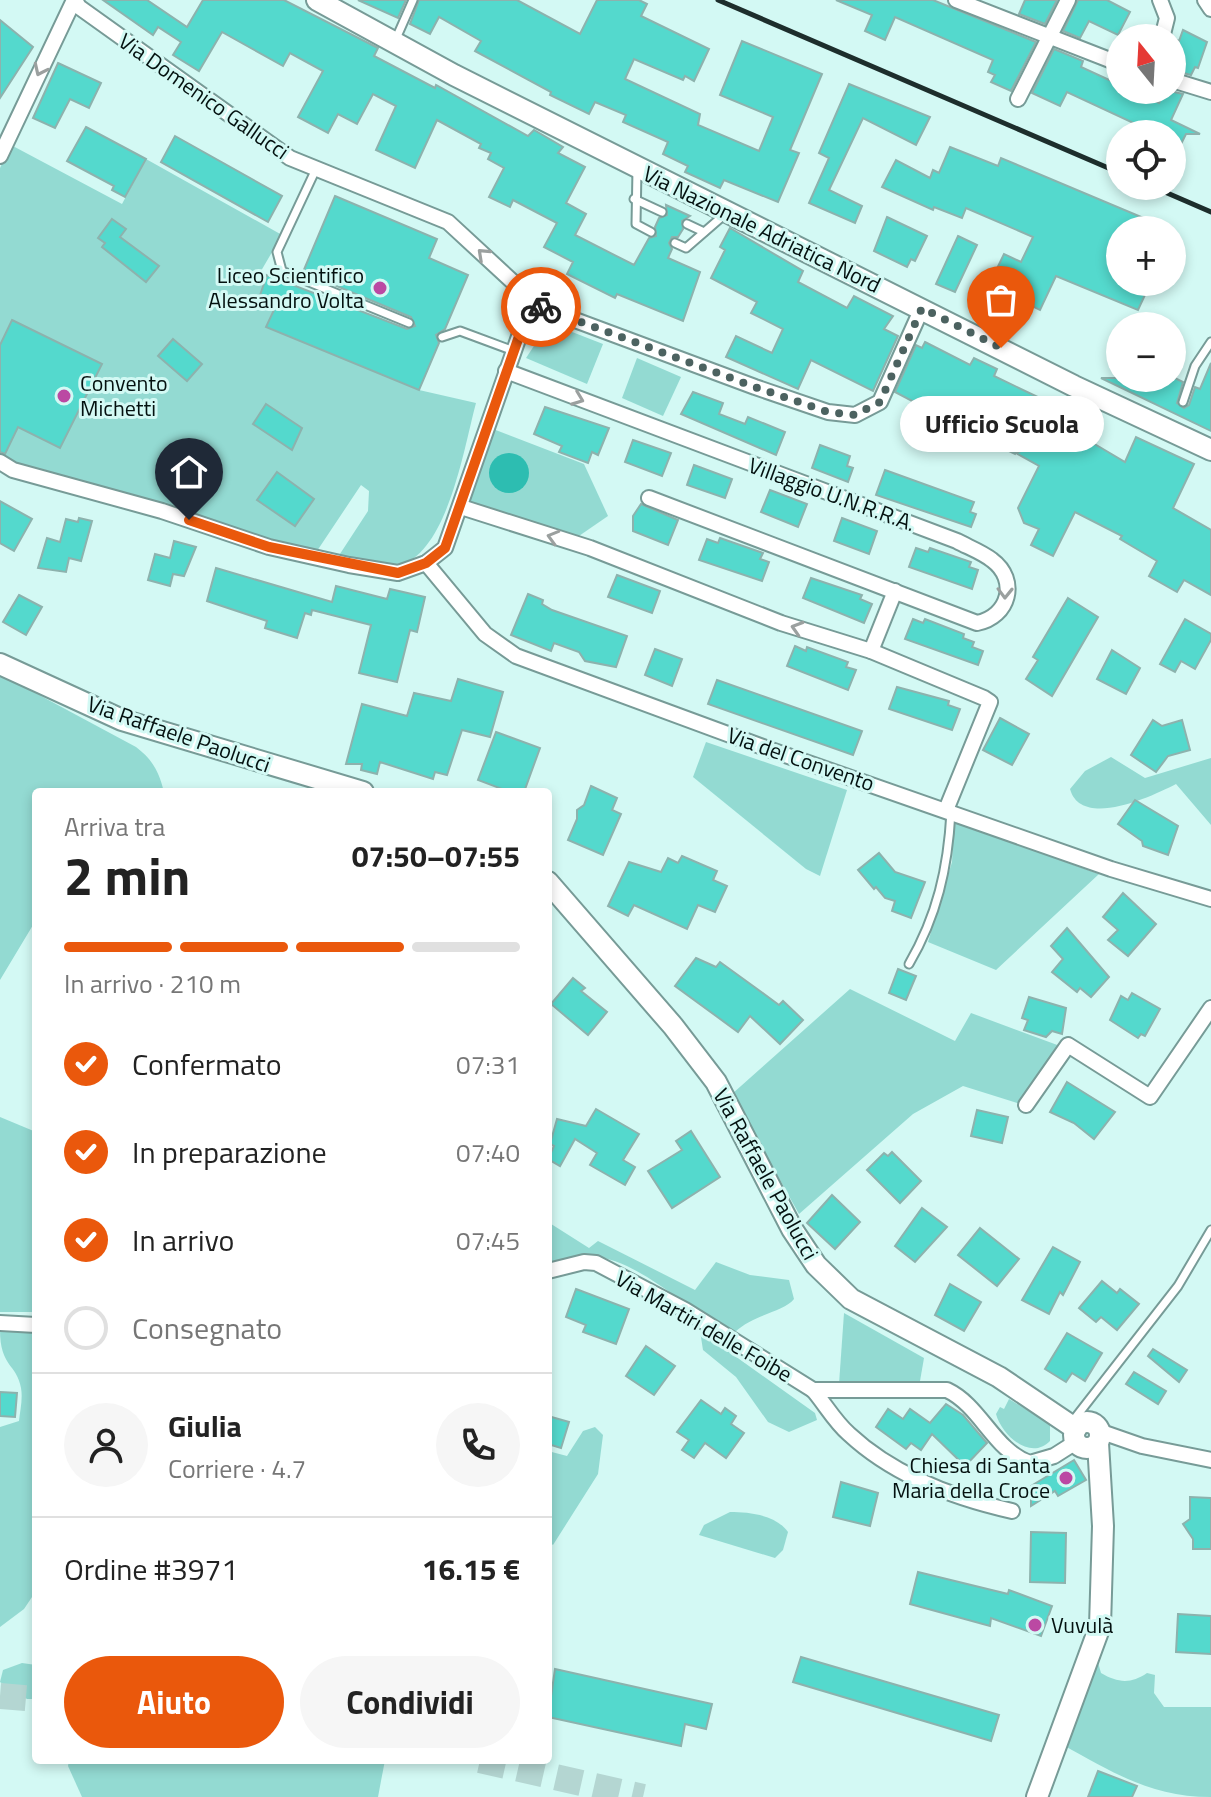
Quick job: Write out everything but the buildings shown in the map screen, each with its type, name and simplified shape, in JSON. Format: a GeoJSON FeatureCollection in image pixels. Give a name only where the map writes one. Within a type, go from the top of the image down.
{"type":"FeatureCollection","features":[{"type":"Feature","properties":{"kind":"main road","name":"Via Nazionale Adriatica Nord"},"geometry":{"type":"LineString","coordinates":[[317,0],[637,167],[1074,386],[1211,450]]}},
{"type":"Feature","properties":{"kind":"main road","name":"Via Raffaele Paolucci"},"geometry":{"type":"LineString","coordinates":[[0,664],[122,720],[350,788]]}},
{"type":"Feature","properties":{"kind":"main road","name":"Via Raffaele Paolucci"},"geometry":{"type":"LineString","coordinates":[[552,887],[673,1026],[716,1082],[792,1229],[816,1265],[851,1299],[999,1377],[1086,1437]]}},
{"type":"Feature","properties":{"kind":"main road"},"geometry":{"type":"LineString","coordinates":[[1037,1797],[1100,1626],[1103,1520],[1086,1437]]}},
{"type":"Feature","properties":{"kind":"street"},"geometry":{"type":"LineString","coordinates":[[0,156],[75,0]]}},
{"type":"Feature","properties":{"kind":"street","name":"Via Domenico Gallucci"},"geometry":{"type":"LineString","coordinates":[[75,0],[79,7],[290,158],[448,222],[540,307]]}},
{"type":"Feature","properties":{"kind":"street"},"geometry":{"type":"LineString","coordinates":[[956,0],[1106,60]]}},
{"type":"Feature","properties":{"kind":"street"},"geometry":{"type":"LineString","coordinates":[[1018,99],[1068,0]]}},
{"type":"Feature","properties":{"kind":"street"},"geometry":{"type":"LineString","coordinates":[[1160,0],[1167,18],[1166,24]]}},
{"type":"Feature","properties":{"kind":"street"},"geometry":{"type":"LineString","coordinates":[[1186,84],[1211,92]]}},
{"type":"Feature","properties":{"kind":"street"},"geometry":{"type":"LineString","coordinates":[[0,462],[13,470],[162,511],[269,547],[398,573],[426,563],[445,548],[523,325],[540,307],[755,387],[828,412],[855,415],[880,402],[922,308]]}},
{"type":"Feature","properties":{"kind":"street","name":"Villaggio U.N.R.R.A."},"geometry":{"type":"LineString","coordinates":[[506,371],[957,541],[993,561],[1008,591],[1004,609],[998,616],[977,623],[649,498]]}},
{"type":"Feature","properties":{"kind":"street"},"geometry":{"type":"LineString","coordinates":[[461,507],[590,548],[781,623],[871,651],[990,702],[949,811]]}},
{"type":"Feature","properties":{"kind":"street","name":"Via del Convento"},"geometry":{"type":"LineString","coordinates":[[426,563],[485,634],[516,656],[949,811],[1211,899]]}},
{"type":"Feature","properties":{"kind":"street"},"geometry":{"type":"LineString","coordinates":[[871,651],[895,591]]}},
{"type":"Feature","properties":{"kind":"street"},"geometry":{"type":"LineString","coordinates":[[1026,1105],[1068,1045],[1150,1097],[1211,1008]]}},
{"type":"Feature","properties":{"kind":"street","name":"Via Martiri delle Foibe"},"geometry":{"type":"LineString","coordinates":[[552,1270],[584,1262],[596,1263],[685,1310],[813,1390],[848,1434],[900,1472],[976,1503],[1012,1511]]}},
{"type":"Feature","properties":{"kind":"street"},"geometry":{"type":"LineString","coordinates":[[0,1323],[32,1325]]}},
{"type":"Feature","properties":{"kind":"street","name":"Via Martiri delle Foibe"},"geometry":{"type":"LineString","coordinates":[[813,1390],[947,1390],[963,1399],[1011,1455],[1030,1463],[1054,1456],[1086,1437]]}},
{"type":"Feature","properties":{"kind":"street"},"geometry":{"type":"LineString","coordinates":[[1086,1437],[1119,1447],[1142,1446],[1211,1460]]}},
{"type":"Feature","properties":{"kind":"lane"},"geometry":{"type":"LineString","coordinates":[[395,43],[413,0]]}},
{"type":"Feature","properties":{"kind":"lane"},"geometry":{"type":"LineString","coordinates":[[637,167],[634,199],[636,224],[651,232]]}},
{"type":"Feature","properties":{"kind":"lane"},"geometry":{"type":"LineString","coordinates":[[316,169],[277,252],[282,271],[409,323]]}},
{"type":"Feature","properties":{"kind":"lane"},"geometry":{"type":"LineString","coordinates":[[634,199],[662,212]]}},
{"type":"Feature","properties":{"kind":"lane"},"geometry":{"type":"LineString","coordinates":[[675,243],[686,248],[727,212]]}},
{"type":"Feature","properties":{"kind":"lane"},"geometry":{"type":"LineString","coordinates":[[687,224],[704,232]]}},
{"type":"Feature","properties":{"kind":"lane"},"geometry":{"type":"LineString","coordinates":[[442,337],[460,331],[514,351]]}},
{"type":"Feature","properties":{"kind":"lane"},"geometry":{"type":"LineString","coordinates":[[1183,402],[1195,366],[1211,342]]}},
{"type":"Feature","properties":{"kind":"lane"},"geometry":{"type":"LineString","coordinates":[[909,964],[933,918],[946,872],[949,811]]}},
{"type":"Feature","properties":{"kind":"lane"},"geometry":{"type":"LineString","coordinates":[[1086,1437],[1211,1230]]}},
{"type":"Feature","properties":{"kind":"shaded area"},"geometry":{"type":"Polygon","coordinates":[[[11,145],[122,204],[146,159],[282,235],[261,271],[267,275],[258,301],[274,309],[266,327],[419,390],[476,403],[451,496],[430,541],[415,557],[398,566],[382,568],[336,560],[368,511],[369,491],[361,485],[315,554],[97,491],[3,458],[18,427],[101,365],[12,320],[0,345],[0,168],[11,145]]]}},
{"type":"Feature","properties":{"kind":"shaded area"},"geometry":{"type":"Polygon","coordinates":[[[549,323],[603,344],[587,384],[526,358],[549,323]]]}},
{"type":"Feature","properties":{"kind":"shaded area"},"geometry":{"type":"Polygon","coordinates":[[[637,358],[681,377],[663,416],[622,398],[637,358]]]}},
{"type":"Feature","properties":{"kind":"shaded area"},"geometry":{"type":"Polygon","coordinates":[[[493,429],[584,464],[608,516],[576,538],[465,505],[493,429]]]}},
{"type":"Feature","properties":{"kind":"shaded area"},"geometry":{"type":"Polygon","coordinates":[[[509,453],[523,459],[529,473],[523,487],[509,493],[495,487],[489,473],[495,459],[509,453]]]}},
{"type":"Feature","properties":{"kind":"shaded area"},"geometry":{"type":"Polygon","coordinates":[[[0,674],[136,747],[154,767],[163,788],[32,788],[32,927],[0,980],[0,674]]]}},
{"type":"Feature","properties":{"kind":"shaded area"},"geometry":{"type":"Polygon","coordinates":[[[706,742],[847,790],[820,876],[806,869],[693,777],[706,742]]]}},
{"type":"Feature","properties":{"kind":"shaded area"},"geometry":{"type":"Polygon","coordinates":[[[1111,757],[1145,778],[1211,758],[1211,825],[1176,784],[1118,806],[1088,807],[1077,801],[1070,789],[1085,771],[1111,757]]]}},
{"type":"Feature","properties":{"kind":"shaded area"},"geometry":{"type":"Polygon","coordinates":[[[954,822],[1099,874],[996,970],[928,942],[952,862],[954,822]]]}},
{"type":"Feature","properties":{"kind":"shaded area"},"geometry":{"type":"Polygon","coordinates":[[[850,989],[955,1041],[971,1013],[1060,1046],[1020,1104],[963,1086],[913,1114],[799,1214],[732,1094],[850,989]]]}},
{"type":"Feature","properties":{"kind":"shaded area"},"geometry":{"type":"Polygon","coordinates":[[[0,1117],[32,1130],[32,1312],[0,1312],[0,1117]]]}},
{"type":"Feature","properties":{"kind":"shaded area"},"geometry":{"type":"Polygon","coordinates":[[[552,1225],[589,1248],[598,1241],[695,1290],[716,1262],[750,1275],[789,1280],[794,1299],[735,1332],[729,1332],[628,1266],[592,1256],[552,1261],[552,1225]]]}},
{"type":"Feature","properties":{"kind":"shaded area"},"geometry":{"type":"Polygon","coordinates":[[[844,1313],[924,1358],[920,1381],[839,1384],[844,1313]]]}},
{"type":"Feature","properties":{"kind":"shaded area"},"geometry":{"type":"Polygon","coordinates":[[[0,1330],[32,1331],[32,1597],[24,1609],[0,1627],[0,1427],[19,1421],[22,1396],[19,1380],[1,1342],[0,1330]]]}},
{"type":"Feature","properties":{"kind":"shaded area"},"geometry":{"type":"Polygon","coordinates":[[[700,1331],[815,1413],[817,1420],[789,1432],[768,1422],[736,1377],[703,1350],[700,1331]]]}},
{"type":"Feature","properties":{"kind":"shaded area"},"geometry":{"type":"Polygon","coordinates":[[[1009,1399],[1050,1424],[1050,1441],[1034,1448],[1026,1447],[1004,1430],[996,1414],[1000,1407],[1004,1409],[1009,1399]]]}},
{"type":"Feature","properties":{"kind":"shaded area"},"geometry":{"type":"Polygon","coordinates":[[[595,1427],[603,1435],[598,1474],[553,1545],[552,1452],[567,1456],[583,1431],[595,1427]]]}},
{"type":"Feature","properties":{"kind":"shaded area"},"geometry":{"type":"Polygon","coordinates":[[[730,1512],[770,1518],[783,1526],[788,1532],[783,1550],[775,1558],[699,1535],[704,1525],[730,1512]]]}},
{"type":"Feature","properties":{"kind":"shaded area"},"geometry":{"type":"Polygon","coordinates":[[[1097,1659],[1101,1673],[1113,1679],[1124,1681],[1147,1673],[1155,1675],[1154,1693],[1164,1707],[1211,1707],[1211,1797],[1151,1788],[1116,1774],[1063,1745],[1097,1659]]]}},
{"type":"Feature","properties":{"kind":"shaded area"},"geometry":{"type":"Polygon","coordinates":[[[22,1663],[32,1664],[32,1699],[0,1682],[3,1670],[22,1663]]]}},
{"type":"Feature","properties":{"kind":"shaded area"},"geometry":{"type":"Polygon","coordinates":[[[384,1764],[378,1797],[82,1797],[68,1766],[384,1764]]]}},
{"type":"Feature","properties":{"kind":"tunnel"},"geometry":{"type":"LineString","coordinates":[[0,1696],[32,1699]]}},
{"type":"Feature","properties":{"kind":"tunnel"},"geometry":{"type":"LineString","coordinates":[[498,1764],[643,1797]]}},
{"type":"Feature","properties":{"kind":"railway"},"geometry":{"type":"LineString","coordinates":[[718,0],[1106,167]]}},
{"type":"Feature","properties":{"kind":"railway"},"geometry":{"type":"LineString","coordinates":[[1183,200],[1211,212]]}},
{"type":"Feature","properties":{"kind":"way so far"},"geometry":{"type":"LineString","coordinates":[[541,307],[755,387],[828,412],[855,415],[880,402],[922,308],[1001,348]]}},
{"type":"Feature","properties":{"kind":"place","name":"Liceo Scientifico Alessandro Volta"},"geometry":{"type":"Point","coordinates":[380,288]}},
{"type":"Feature","properties":{"kind":"place","name":"Ufficio Scuola"},"geometry":{"type":"Point","coordinates":[1001,348]}},
{"type":"Feature","properties":{"kind":"place","name":"Convento Michetti"},"geometry":{"type":"Point","coordinates":[64,396]}},
{"type":"Feature","properties":{"kind":"place","name":"Chiesa di Santa Maria della Croce"},"geometry":{"type":"Point","coordinates":[1066,1478]}},
{"type":"Feature","properties":{"kind":"place","name":"Vuvulà"},"geometry":{"type":"Point","coordinates":[1035,1625]}},
{"type":"Feature","properties":{"kind":"route"},"geometry":{"type":"LineString","coordinates":[[189,520],[269,547],[349,565],[398,573],[426,563],[445,548],[523,325],[541,307]]}}]}
